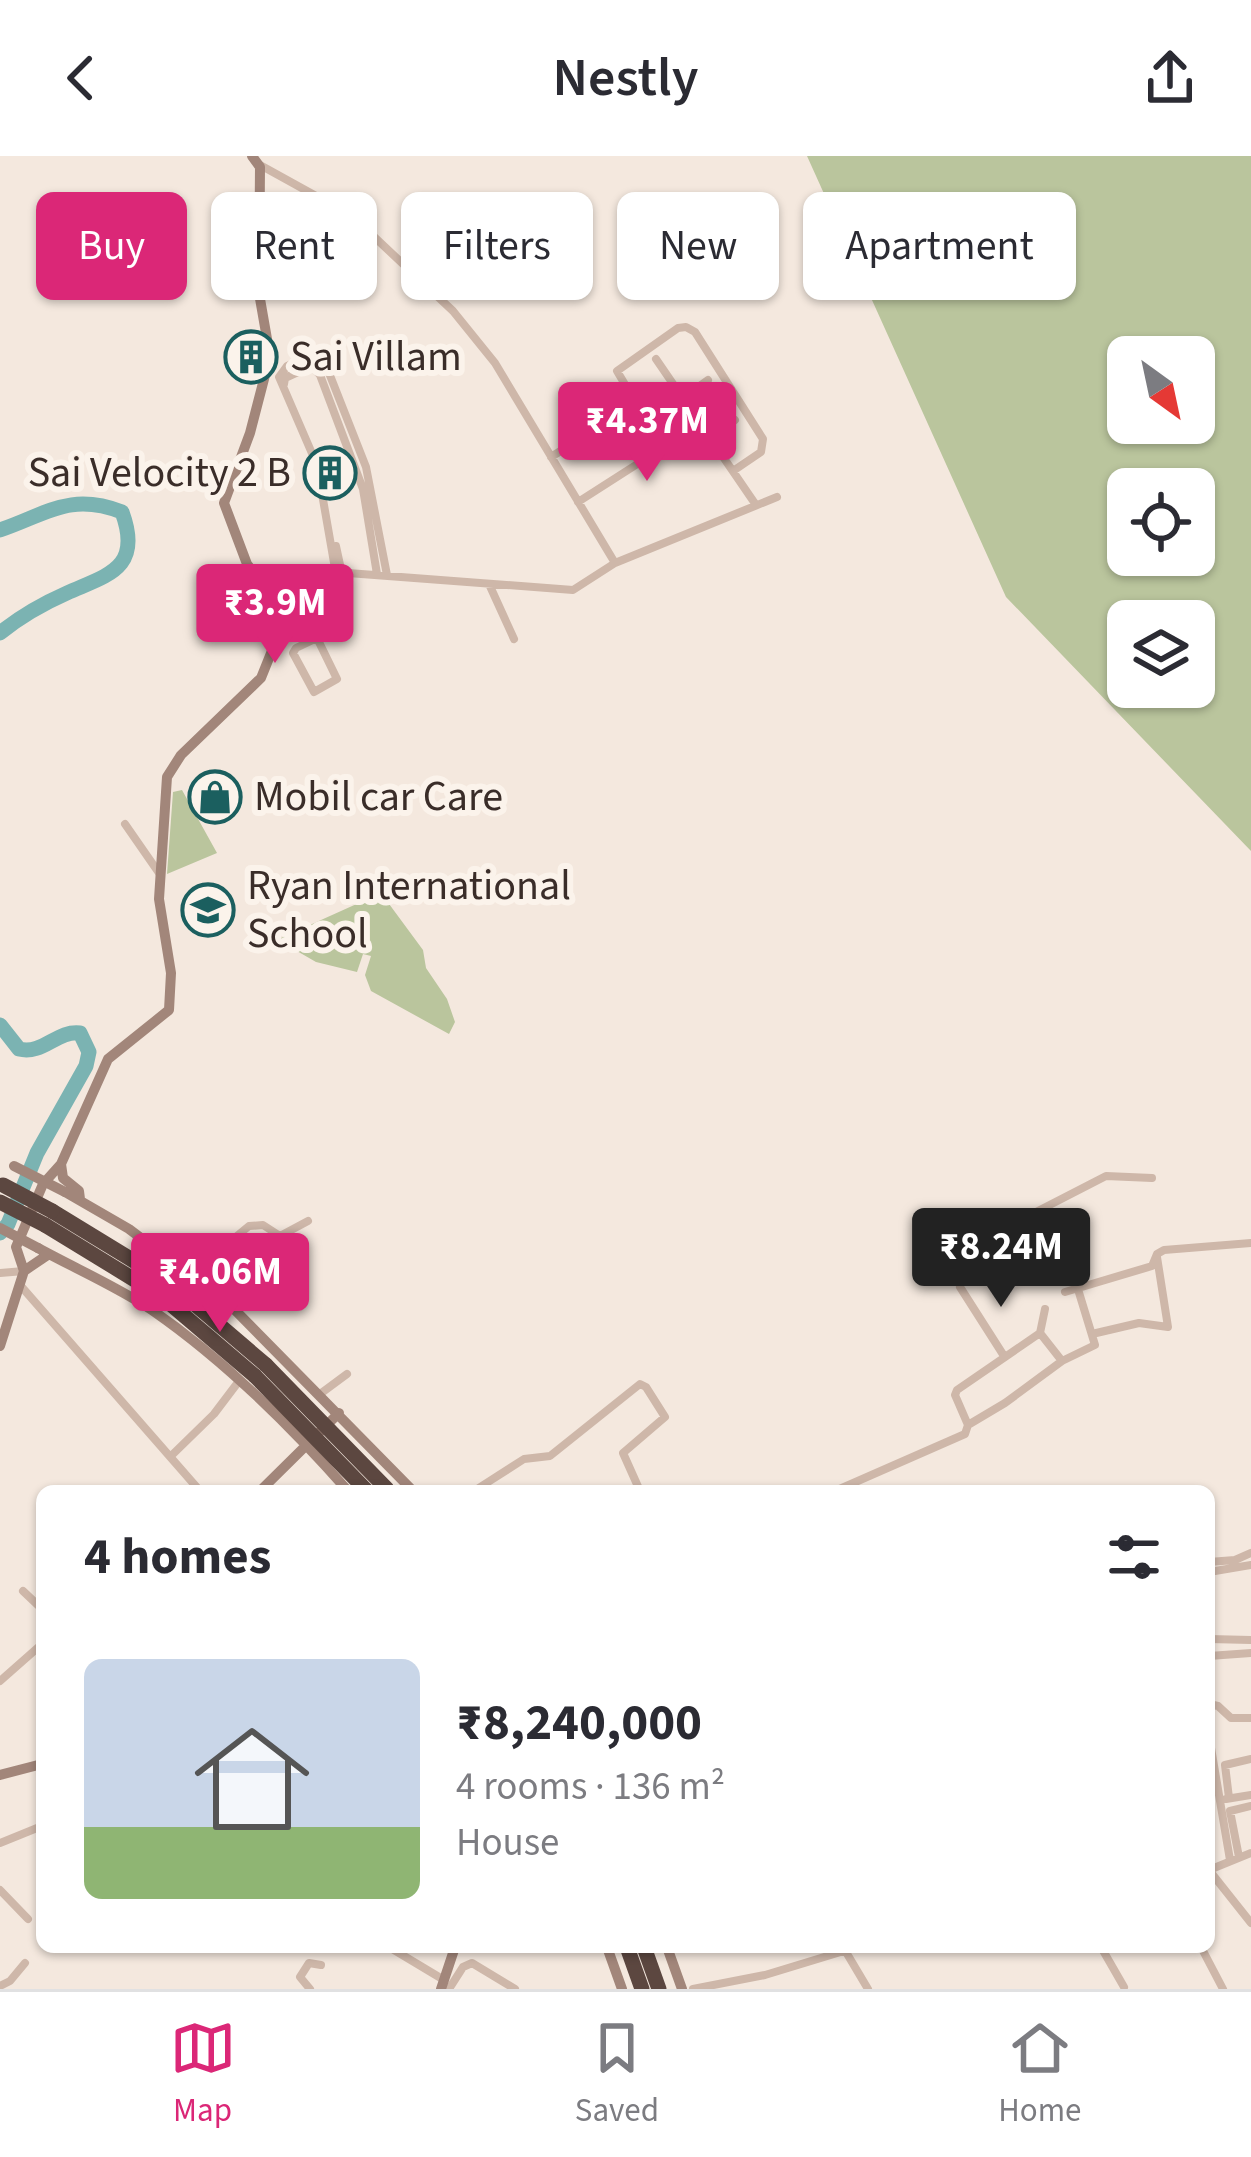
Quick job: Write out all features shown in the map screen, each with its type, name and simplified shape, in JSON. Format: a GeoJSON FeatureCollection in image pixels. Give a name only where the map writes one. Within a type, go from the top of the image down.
{"type":"FeatureCollection","features":[{"type":"Feature","properties":{"kind":"highway"},"geometry":{"type":"LineString","coordinates":[[1,1190],[161,1296],[381,1485]]}},
{"type":"Feature","properties":{"kind":"highway"},"geometry":{"type":"LineString","coordinates":[[254,1374],[361,1485]]}},
{"type":"Feature","properties":{"kind":"highway"},"geometry":{"type":"LineString","coordinates":[[629,1953],[642,1989]]}},
{"type":"Feature","properties":{"kind":"highway"},"geometry":{"type":"LineString","coordinates":[[646,1953],[658,1989]]}},
{"type":"Feature","properties":{"kind":"street"},"geometry":{"type":"LineString","coordinates":[[255,159],[369,232],[453,311],[495,364],[615,563]]}},
{"type":"Feature","properties":{"kind":"street"},"geometry":{"type":"LineString","coordinates":[[255,159],[259,293],[270,356],[250,434],[224,503],[254,573],[300,581],[339,574],[382,574],[573,590],[615,563],[777,497]]}},
{"type":"Feature","properties":{"kind":"street"},"geometry":{"type":"LineString","coordinates":[[636,403],[617,371],[686,326],[763,439],[761,452],[733,472]]}},
{"type":"Feature","properties":{"kind":"street"},"geometry":{"type":"LineString","coordinates":[[339,574],[317,465],[279,376],[287,366],[320,350],[366,467],[382,574]]}},
{"type":"Feature","properties":{"kind":"street"},"geometry":{"type":"LineString","coordinates":[[656,359],[756,505]]}},
{"type":"Feature","properties":{"kind":"street"},"geometry":{"type":"LineString","coordinates":[[339,574],[322,470],[283,380],[311,365],[320,374],[355,459],[382,574]]}},
{"type":"Feature","properties":{"kind":"street"},"geometry":{"type":"LineString","coordinates":[[682,398],[708,380]]}},
{"type":"Feature","properties":{"kind":"street"},"geometry":{"type":"LineString","coordinates":[[578,502],[692,429],[666,389],[673,384]]}},
{"type":"Feature","properties":{"kind":"street"},"geometry":{"type":"LineString","coordinates":[[551,457],[656,391],[684,434]]}},
{"type":"Feature","properties":{"kind":"street"},"geometry":{"type":"LineString","coordinates":[[710,438],[735,420]]}},
{"type":"Feature","properties":{"kind":"street"},"geometry":{"type":"LineString","coordinates":[[80,1199],[79,1191],[60,1173],[61,1164],[108,1059],[169,1010],[171,974],[160,874],[172,765],[261,678],[300,581]]}},
{"type":"Feature","properties":{"kind":"street"},"geometry":{"type":"LineString","coordinates":[[489,584],[514,639]]}},
{"type":"Feature","properties":{"kind":"street"},"geometry":{"type":"LineString","coordinates":[[273,650],[297,662],[314,692],[338,679],[319,639],[294,650],[297,662]]}},
{"type":"Feature","properties":{"kind":"street"},"geometry":{"type":"LineString","coordinates":[[125,824],[160,874]]}},
{"type":"Feature","properties":{"kind":"street"},"geometry":{"type":"LineString","coordinates":[[0,1160],[80,1199],[191,1274],[255,1328],[407,1485]]}},
{"type":"Feature","properties":{"kind":"street"},"geometry":{"type":"LineString","coordinates":[[24,1271],[16,1247],[43,1184],[61,1164]]}},
{"type":"Feature","properties":{"kind":"street"},"geometry":{"type":"LineString","coordinates":[[850,1485],[960,1437],[968,1425],[1062,1361],[1095,1345],[1077,1286],[1036,1212],[1106,1176],[1152,1178]]}},
{"type":"Feature","properties":{"kind":"street"},"geometry":{"type":"LineString","coordinates":[[191,1274],[253,1224],[280,1236],[308,1221]]}},
{"type":"Feature","properties":{"kind":"street"},"geometry":{"type":"LineString","coordinates":[[0,1228],[151,1310],[254,1374],[306,1445],[343,1485]]}},
{"type":"Feature","properties":{"kind":"street"},"geometry":{"type":"LineString","coordinates":[[1157,1254],[1251,1243]]}},
{"type":"Feature","properties":{"kind":"street"},"geometry":{"type":"LineString","coordinates":[[0,1346],[24,1271],[43,1251]]}},
{"type":"Feature","properties":{"kind":"street"},"geometry":{"type":"LineString","coordinates":[[1065,1292],[1152,1266],[1157,1254]]}},
{"type":"Feature","properties":{"kind":"street"},"geometry":{"type":"LineString","coordinates":[[1091,1334],[1139,1323],[1168,1327],[1157,1254]]}},
{"type":"Feature","properties":{"kind":"street"},"geometry":{"type":"LineString","coordinates":[[0,1273],[24,1271]]}},
{"type":"Feature","properties":{"kind":"street"},"geometry":{"type":"LineString","coordinates":[[20,1285],[195,1485]]}},
{"type":"Feature","properties":{"kind":"street"},"geometry":{"type":"LineString","coordinates":[[960,1287],[1004,1356]]}},
{"type":"Feature","properties":{"kind":"street"},"geometry":{"type":"LineString","coordinates":[[968,1425],[957,1390],[1040,1333],[1045,1309]]}},
{"type":"Feature","properties":{"kind":"street"},"geometry":{"type":"LineString","coordinates":[[1040,1333],[1062,1361]]}},
{"type":"Feature","properties":{"kind":"street"},"geometry":{"type":"LineString","coordinates":[[171,1456],[254,1374]]}},
{"type":"Feature","properties":{"kind":"street"},"geometry":{"type":"LineString","coordinates":[[320,1394],[346,1374]]}},
{"type":"Feature","properties":{"kind":"street"},"geometry":{"type":"LineString","coordinates":[[483,1485],[524,1459],[550,1456],[640,1384],[665,1417],[623,1453],[637,1485]]}},
{"type":"Feature","properties":{"kind":"street"},"geometry":{"type":"LineString","coordinates":[[266,1485],[339,1413]]}},
{"type":"Feature","properties":{"kind":"street"},"geometry":{"type":"LineString","coordinates":[[1215,1570],[1237,1564],[1251,1553]]}},
{"type":"Feature","properties":{"kind":"street"},"geometry":{"type":"LineString","coordinates":[[1215,1562],[1251,1565]]}},
{"type":"Feature","properties":{"kind":"street"},"geometry":{"type":"LineString","coordinates":[[23,1591],[36,1603]]}},
{"type":"Feature","properties":{"kind":"street"},"geometry":{"type":"LineString","coordinates":[[1215,1639],[1251,1640]]}},
{"type":"Feature","properties":{"kind":"street"},"geometry":{"type":"LineString","coordinates":[[0,1681],[36,1649]]}},
{"type":"Feature","properties":{"kind":"street"},"geometry":{"type":"LineString","coordinates":[[1215,1656],[1251,1653]]}},
{"type":"Feature","properties":{"kind":"street"},"geometry":{"type":"LineString","coordinates":[[1215,1705],[1231,1718],[1251,1718]]}},
{"type":"Feature","properties":{"kind":"street"},"geometry":{"type":"LineString","coordinates":[[1224,1799],[1225,1766],[1251,1759]]}},
{"type":"Feature","properties":{"kind":"street"},"geometry":{"type":"LineString","coordinates":[[1215,1761],[1235,1858]]}},
{"type":"Feature","properties":{"kind":"street"},"geometry":{"type":"LineString","coordinates":[[0,1775],[36,1766]]}},
{"type":"Feature","properties":{"kind":"street"},"geometry":{"type":"LineString","coordinates":[[1224,1799],[1251,1795]]}},
{"type":"Feature","properties":{"kind":"street"},"geometry":{"type":"LineString","coordinates":[[1235,1858],[1230,1811],[1251,1806]]}},
{"type":"Feature","properties":{"kind":"street"},"geometry":{"type":"LineString","coordinates":[[0,1843],[36,1828]]}},
{"type":"Feature","properties":{"kind":"street"},"geometry":{"type":"LineString","coordinates":[[1215,1867],[1251,1853]]}},
{"type":"Feature","properties":{"kind":"street"},"geometry":{"type":"LineString","coordinates":[[1215,1878],[1251,1923]]}},
{"type":"Feature","properties":{"kind":"street"},"geometry":{"type":"LineString","coordinates":[[0,1890],[28,1918]]}},
{"type":"Feature","properties":{"kind":"street"},"geometry":{"type":"LineString","coordinates":[[397,1953],[444,1986]]}},
{"type":"Feature","properties":{"kind":"street"},"geometry":{"type":"LineString","coordinates":[[444,1986],[453,1953]]}},
{"type":"Feature","properties":{"kind":"street"},"geometry":{"type":"LineString","coordinates":[[609,1953],[622,1989]]}},
{"type":"Feature","properties":{"kind":"street"},"geometry":{"type":"LineString","coordinates":[[669,1953],[682,1989]]}},
{"type":"Feature","properties":{"kind":"street"},"geometry":{"type":"LineString","coordinates":[[693,1989],[766,1976],[843,1953]]}},
{"type":"Feature","properties":{"kind":"street"},"geometry":{"type":"LineString","coordinates":[[847,1953],[868,1989]]}},
{"type":"Feature","properties":{"kind":"street"},"geometry":{"type":"LineString","coordinates":[[1104,1953],[1124,1987]]}},
{"type":"Feature","properties":{"kind":"street"},"geometry":{"type":"LineString","coordinates":[[1204,1953],[1222,1989]]}},
{"type":"Feature","properties":{"kind":"street"},"geometry":{"type":"LineString","coordinates":[[0,1986],[25,1963]]}},
{"type":"Feature","properties":{"kind":"street"},"geometry":{"type":"LineString","coordinates":[[310,1989],[300,1977],[310,1963],[321,1965]]}},
{"type":"Feature","properties":{"kind":"street"},"geometry":{"type":"LineString","coordinates":[[444,1986],[472,1963],[515,1989]]}},
{"type":"Feature","properties":{"kind":"green space"},"geometry":{"type":"Polygon","coordinates":[[[807,156],[1251,156],[1251,851],[1113,708],[1215,708],[1215,600],[1107,600],[1107,702],[1006,597],[872,300],[1076,300],[1076,192],[823,192],[807,156]]]}},
{"type":"Feature","properties":{"kind":"green space"},"geometry":{"type":"Polygon","coordinates":[[[182,790],[217,853],[167,874],[173,792],[182,790]]]}},
{"type":"Feature","properties":{"kind":"green space"},"geometry":{"type":"Polygon","coordinates":[[[381,893],[423,950],[426,968],[447,999],[455,1022],[449,1034],[371,991],[365,975],[371,956],[363,954],[357,972],[316,962],[283,943],[281,938],[381,893]]]}},
{"type":"Feature","properties":{"kind":"waterway"},"geometry":{"type":"LineString","coordinates":[[0,530],[59,508],[88,504],[122,512],[128,546],[124,558],[108,574],[40,606],[0,633]]}},
{"type":"Feature","properties":{"kind":"waterway"},"geometry":{"type":"LineString","coordinates":[[0,1025],[19,1049],[35,1049],[80,1033],[89,1052],[0,1233]]}},
{"type":"Feature","properties":{"kind":"place","name":"Sai Villam"},"geometry":{"type":"Point","coordinates":[251,357]}},
{"type":"Feature","properties":{"kind":"place","name":"Sai Velocity 2 B"},"geometry":{"type":"Point","coordinates":[330,473]}},
{"type":"Feature","properties":{"kind":"place","name":"Mobil car Care"},"geometry":{"type":"Point","coordinates":[215,797]}},
{"type":"Feature","properties":{"kind":"place","name":"Ryan International School"},"geometry":{"type":"Point","coordinates":[208,910]}}]}
